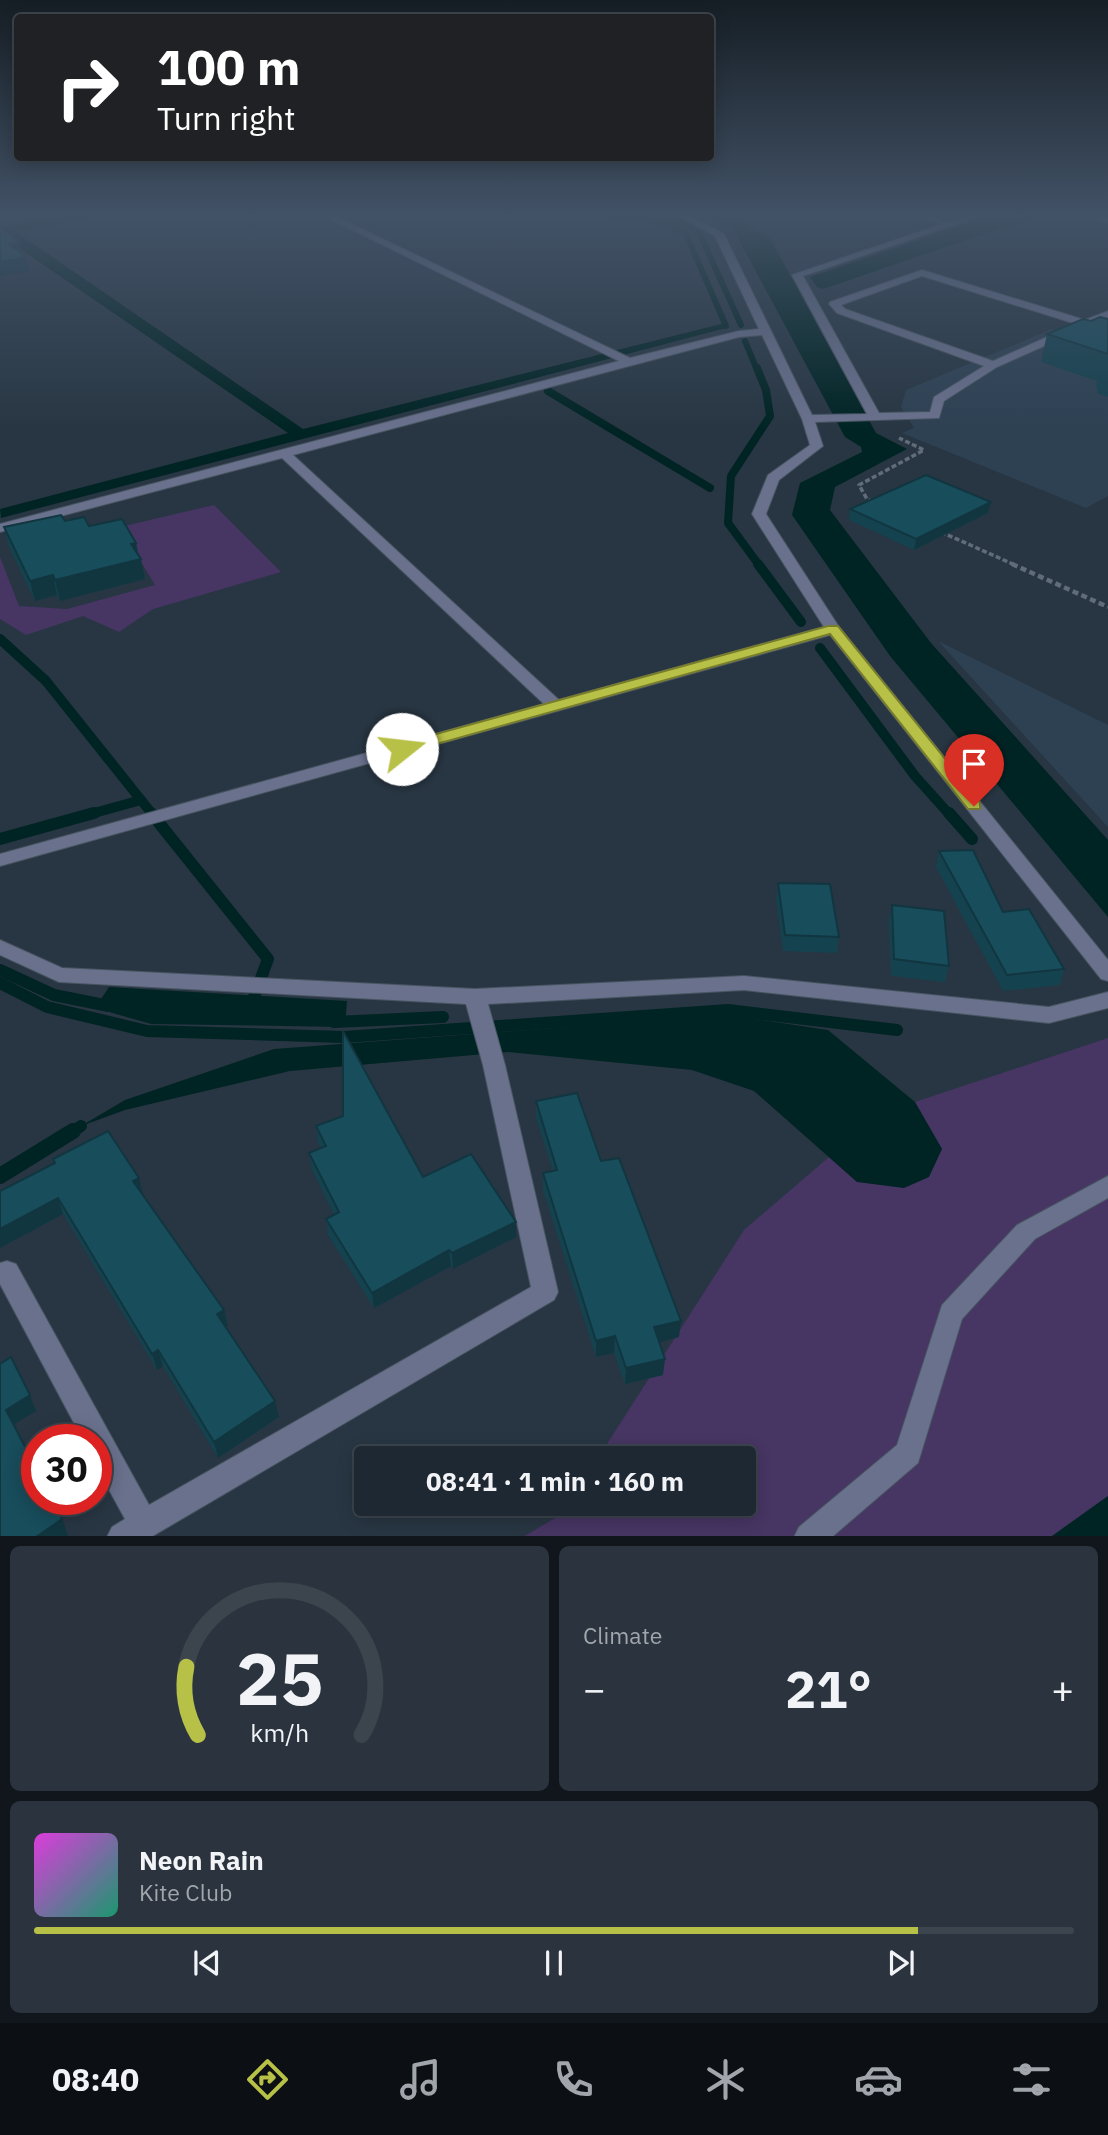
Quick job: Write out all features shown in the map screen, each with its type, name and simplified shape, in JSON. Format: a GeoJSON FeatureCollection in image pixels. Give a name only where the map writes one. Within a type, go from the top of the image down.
{"type":"FeatureCollection","features":[{"type":"Feature","properties":{"kind":"street"},"geometry":{"type":"LineString","coordinates":[[474,287],[626,361]]}},
{"type":"Feature","properties":{"kind":"street"},"geometry":{"type":"LineString","coordinates":[[743,287],[764,332],[813,418],[817,446],[773,478],[760,514],[833,629],[1108,974]]}},
{"type":"Feature","properties":{"kind":"street"},"geometry":{"type":"LineString","coordinates":[[803,287],[873,417]]}},
{"type":"Feature","properties":{"kind":"street"},"geometry":{"type":"LineString","coordinates":[[883,287],[834,304],[841,311],[993,365]]}},
{"type":"Feature","properties":{"kind":"street"},"geometry":{"type":"LineString","coordinates":[[962,287],[1084,329]]}},
{"type":"Feature","properties":{"kind":"street"},"geometry":{"type":"LineString","coordinates":[[813,418],[935,415],[938,400],[993,365],[1070,331],[1084,329],[1108,314]]}},
{"type":"Feature","properties":{"kind":"street"},"geometry":{"type":"LineString","coordinates":[[0,528],[626,361],[739,334],[764,332]]}},
{"type":"Feature","properties":{"kind":"street"},"geometry":{"type":"LineString","coordinates":[[284,453],[556,706]]}},
{"type":"Feature","properties":{"kind":"street"},"geometry":{"type":"LineString","coordinates":[[0,860],[833,629]]}},
{"type":"Feature","properties":{"kind":"street"},"geometry":{"type":"LineString","coordinates":[[0,947],[59,975],[475,997],[744,983],[1049,1015],[1108,1000]]}},
{"type":"Feature","properties":{"kind":"street"},"geometry":{"type":"LineString","coordinates":[[7,1272],[132,1530],[545,1292],[494,1065],[475,997]]}},
{"type":"Feature","properties":{"kind":"street"},"geometry":{"type":"LineString","coordinates":[[809,1536],[908,1453],[951,1313],[1026,1233],[1108,1186]]}},
{"type":"Feature","properties":{"kind":"path"},"geometry":{"type":"LineString","coordinates":[[873,417],[892,434],[924,450],[859,485],[867,499],[880,505]]}},
{"type":"Feature","properties":{"kind":"path"},"geometry":{"type":"LineString","coordinates":[[931,527],[1108,607]]}},
{"type":"Feature","properties":{"kind":"shaded area"},"geometry":{"type":"Polygon","coordinates":[[[75,287],[96,287],[303,429],[721,324],[730,327],[1,518],[0,509],[288,433],[75,287]]]}},
{"type":"Feature","properties":{"kind":"shaded area"},"geometry":{"type":"Polygon","coordinates":[[[764,287],[796,287],[876,433],[907,449],[835,487],[830,510],[931,643],[1108,840],[1108,917],[890,656],[792,515],[800,483],[862,452],[861,447],[845,437],[764,287]]]}},
{"type":"Feature","properties":{"kind":"shaded area"},"geometry":{"type":"Polygon","coordinates":[[[1052,329],[1108,347],[1108,496],[1086,508],[902,433],[914,428],[901,407],[906,390],[1052,329]]]}},
{"type":"Feature","properties":{"kind":"shaded area"},"geometry":{"type":"Polygon","coordinates":[[[214,505],[281,572],[153,609],[119,632],[83,616],[26,635],[0,619],[0,557],[19,606],[67,609],[155,585],[120,527],[214,505]]]}},
{"type":"Feature","properties":{"kind":"shaded area"},"geometry":{"type":"Polygon","coordinates":[[[939,642],[1108,725],[1108,827],[939,642]]]}},
{"type":"Feature","properties":{"kind":"shaded area"},"geometry":{"type":"Polygon","coordinates":[[[109,987],[347,1001],[345,1027],[151,1024],[95,1008],[109,987]]]}},
{"type":"Feature","properties":{"kind":"shaded area"},"geometry":{"type":"Polygon","coordinates":[[[729,1015],[828,1030],[915,1102],[942,1149],[929,1177],[904,1188],[857,1182],[754,1091],[692,1070],[508,1052],[290,1071],[125,1110],[81,1126],[125,1100],[274,1049],[729,1015]]]}},
{"type":"Feature","properties":{"kind":"shaded area"},"geometry":{"type":"Polygon","coordinates":[[[1108,1038],[1108,1496],[1052,1536],[525,1536],[559,1516],[756,1516],[756,1446],[606,1446],[744,1230],[829,1157],[857,1182],[942,1149],[915,1102],[1108,1038]]]}},
{"type":"Feature","properties":{"kind":"shaded area"},"geometry":{"type":"Polygon","coordinates":[[[1108,1496],[1108,1536],[1052,1536],[1108,1496]]]}},
{"type":"Feature","properties":{"kind":"building"},"geometry":{"type":"Polygon","coordinates":[[[1100,317],[1108,319],[1108,354],[1047,334],[1083,319],[1091,321],[1100,317]]]}},
{"type":"Feature","properties":{"kind":"building"},"geometry":{"type":"Polygon","coordinates":[[[926,475],[991,502],[916,539],[850,509],[926,475]]]}},
{"type":"Feature","properties":{"kind":"building"},"geometry":{"type":"Polygon","coordinates":[[[61,515],[65,521],[84,517],[89,526],[122,519],[136,543],[131,544],[141,559],[55,580],[53,575],[30,581],[4,527],[61,515]]]}},
{"type":"Feature","properties":{"kind":"building"},"geometry":{"type":"Polygon","coordinates":[[[973,850],[1003,912],[1029,909],[1064,969],[1007,975],[939,851],[973,850]]]}},
{"type":"Feature","properties":{"kind":"building"},"geometry":{"type":"Polygon","coordinates":[[[778,883],[830,884],[839,937],[785,935],[778,883]]]}},
{"type":"Feature","properties":{"kind":"building"},"geometry":{"type":"Polygon","coordinates":[[[892,905],[944,911],[949,966],[894,959],[892,905]]]}},
{"type":"Feature","properties":{"kind":"building"},"geometry":{"type":"Polygon","coordinates":[[[343,1031],[423,1177],[471,1154],[516,1222],[452,1253],[449,1250],[372,1293],[326,1219],[339,1212],[309,1153],[326,1146],[316,1126],[343,1116],[343,1031]]]}},
{"type":"Feature","properties":{"kind":"building"},"geometry":{"type":"Polygon","coordinates":[[[577,1093],[601,1161],[619,1158],[681,1321],[654,1327],[665,1359],[626,1368],[615,1336],[596,1341],[543,1173],[557,1170],[536,1101],[577,1093]]]}},
{"type":"Feature","properties":{"kind":"building"},"geometry":{"type":"Polygon","coordinates":[[[108,1131],[139,1178],[133,1181],[224,1310],[217,1314],[275,1401],[214,1442],[158,1350],[152,1354],[58,1198],[0,1229],[0,1191],[55,1163],[53,1159],[108,1131]]]}},
{"type":"Feature","properties":{"kind":"building"},"geometry":{"type":"Polygon","coordinates":[[[11,1357],[30,1395],[6,1410],[21,1439],[21,1515],[60,1515],[62,1519],[37,1536],[0,1536],[0,1364],[11,1357]]]}},
{"type":"Feature","properties":{"kind":"waterway"},"geometry":{"type":"LineString","coordinates":[[709,287],[726,326]]}},
{"type":"Feature","properties":{"kind":"waterway"},"geometry":{"type":"LineString","coordinates":[[724,287],[741,325]]}},
{"type":"Feature","properties":{"kind":"waterway"},"geometry":{"type":"LineString","coordinates":[[745,341],[757,370]]}},
{"type":"Feature","properties":{"kind":"waterway"},"geometry":{"type":"LineString","coordinates":[[757,368],[766,390],[770,416],[731,476],[728,523],[759,565]]}},
{"type":"Feature","properties":{"kind":"waterway"},"geometry":{"type":"LineString","coordinates":[[548,391],[710,488]]}},
{"type":"Feature","properties":{"kind":"waterway"},"geometry":{"type":"LineString","coordinates":[[758,564],[801,622]]}},
{"type":"Feature","properties":{"kind":"waterway"},"geometry":{"type":"LineString","coordinates":[[0,639],[46,681],[153,815]]}},
{"type":"Feature","properties":{"kind":"waterway"},"geometry":{"type":"LineString","coordinates":[[820,648],[915,776],[950,815]]}},
{"type":"Feature","properties":{"kind":"waterway"},"geometry":{"type":"LineString","coordinates":[[87,815],[141,800]]}},
{"type":"Feature","properties":{"kind":"waterway"},"geometry":{"type":"LineString","coordinates":[[0,839],[94,813]]}},
{"type":"Feature","properties":{"kind":"waterway"},"geometry":{"type":"LineString","coordinates":[[151,813],[268,959],[250,1008]]}},
{"type":"Feature","properties":{"kind":"waterway"},"geometry":{"type":"LineString","coordinates":[[949,813],[972,839]]}},
{"type":"Feature","properties":{"kind":"waterway"},"geometry":{"type":"LineString","coordinates":[[0,970],[54,995],[109,1006]]}},
{"type":"Feature","properties":{"kind":"waterway"},"geometry":{"type":"LineString","coordinates":[[0,983],[47,1007],[147,1031],[344,1037],[728,1010],[897,1030]]}},
{"type":"Feature","properties":{"kind":"waterway"},"geometry":{"type":"LineString","coordinates":[[334,1022],[443,1017]]}},
{"type":"Feature","properties":{"kind":"waterway"},"geometry":{"type":"LineString","coordinates":[[70,1133],[81,1126]]}},
{"type":"Feature","properties":{"kind":"waterway"},"geometry":{"type":"LineString","coordinates":[[0,1176],[73,1131]]}},
{"type":"Feature","properties":{"kind":"route"},"geometry":{"type":"LineString","coordinates":[[402,749],[833,629],[974,806]]}}]}
